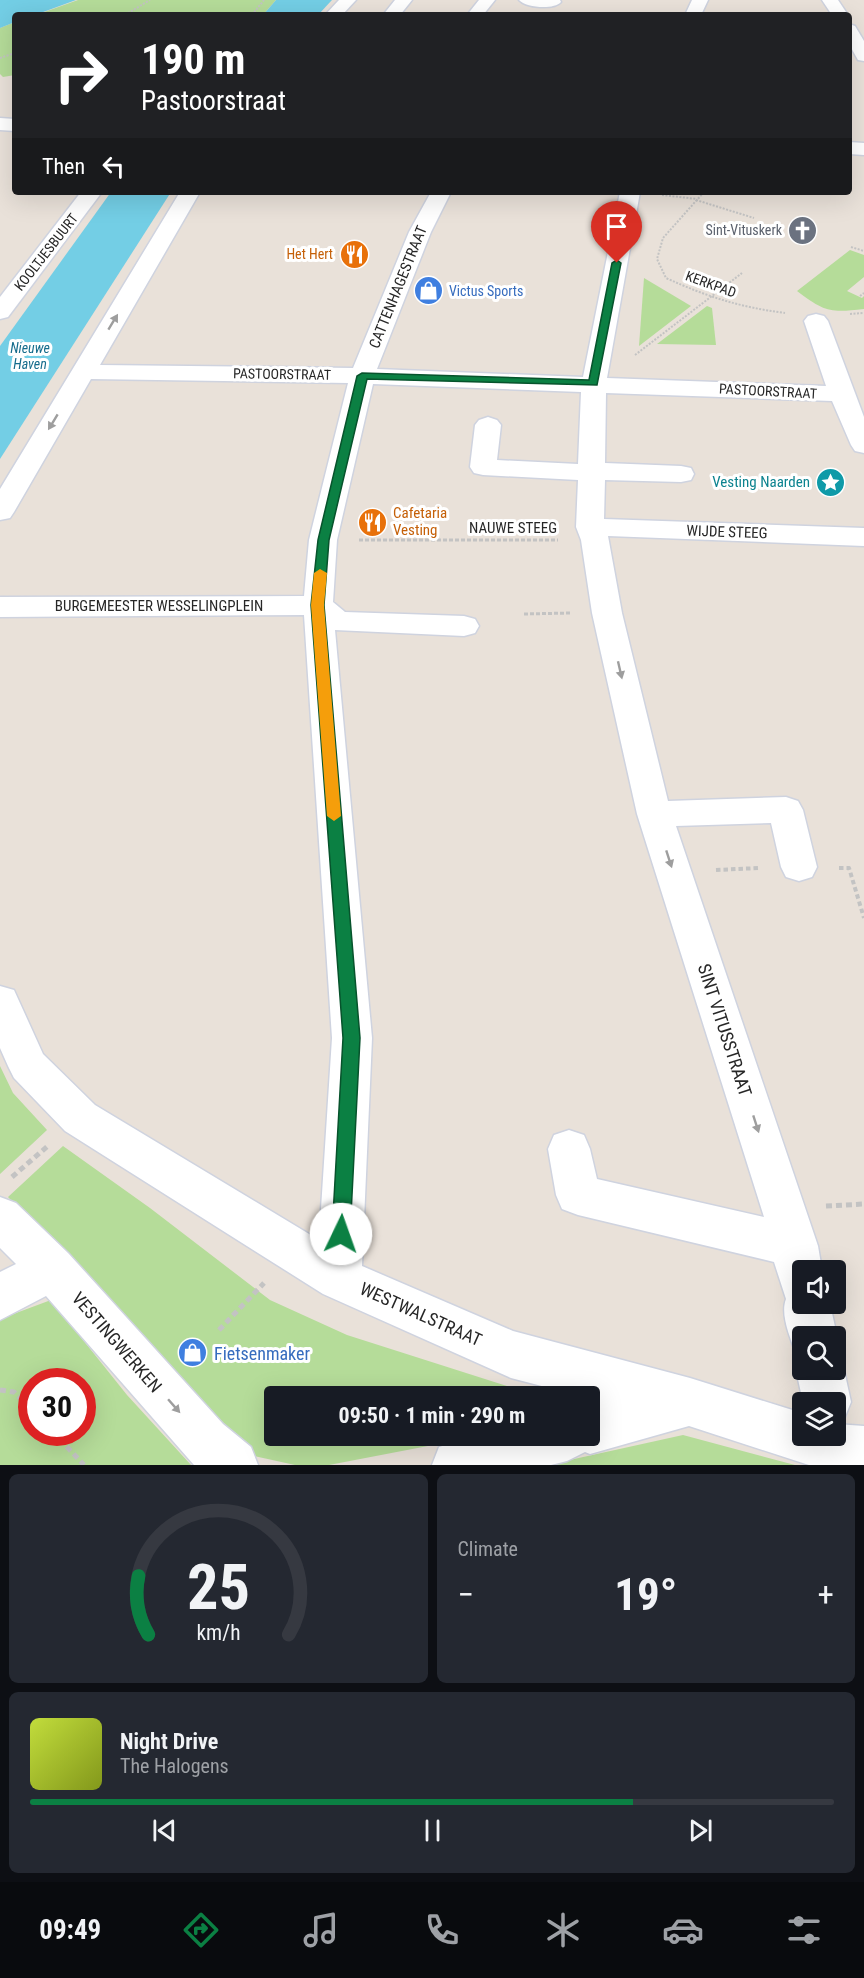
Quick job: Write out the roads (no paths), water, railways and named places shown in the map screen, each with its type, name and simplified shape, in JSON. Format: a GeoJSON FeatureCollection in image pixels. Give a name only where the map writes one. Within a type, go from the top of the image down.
{"type":"FeatureCollection","features":[{"type":"Feature","properties":{"kind":"street"},"geometry":{"type":"LineString","coordinates":[[336,12],[348,0]]}},
{"type":"Feature","properties":{"kind":"street"},"geometry":{"type":"LineString","coordinates":[[394,12],[404,0]]}},
{"type":"Feature","properties":{"kind":"street"},"geometry":{"type":"LineString","coordinates":[[477,12],[487,0]]}},
{"type":"Feature","properties":{"kind":"street"},"geometry":{"type":"LineString","coordinates":[[527,0],[550,6]]}},
{"type":"Feature","properties":{"kind":"street","name":"KOOLTJESBUURT"},"geometry":{"type":"LineString","coordinates":[[0,312],[91,195]]}},
{"type":"Feature","properties":{"kind":"street"},"geometry":{"type":"LineString","coordinates":[[0,512],[188,195]]}},
{"type":"Feature","properties":{"kind":"street","name":"CATTENHAGESTRAAT"},"geometry":{"type":"LineString","coordinates":[[339,1278],[352,1038],[318,605],[323,540],[362,376],[420,232],[439,195]]}},
{"type":"Feature","properties":{"kind":"street","name":"SINT VITUSSTRAAT"},"geometry":{"type":"LineString","coordinates":[[629,195],[594,383],[590,472],[592,534],[607,613],[654,814],[798,1260]]}},
{"type":"Feature","properties":{"kind":"street"},"geometry":{"type":"LineString","coordinates":[[816,321],[841,394],[864,446]]}},
{"type":"Feature","properties":{"kind":"street","name":"PASTOORSTRAAT"},"geometry":{"type":"LineString","coordinates":[[83,372],[362,376],[841,394]]}},
{"type":"Feature","properties":{"kind":"street"},"geometry":{"type":"LineString","coordinates":[[488,424],[483,467],[681,474]]}},
{"type":"Feature","properties":{"kind":"street","name":"WIJDE STEEG"},"geometry":{"type":"LineString","coordinates":[[592,534],[864,537]]}},
{"type":"Feature","properties":{"kind":"street"},"geometry":{"type":"LineString","coordinates":[[318,605],[338,621],[464,626]]}},
{"type":"Feature","properties":{"kind":"street","name":"BURGEMEESTER WESSELINGPLEIN"},"geometry":{"type":"LineString","coordinates":[[0,607],[318,605]]}},
{"type":"Feature","properties":{"kind":"street"},"geometry":{"type":"LineString","coordinates":[[654,814],[786,810],[799,867]]}},
{"type":"Feature","properties":{"kind":"street","name":"WESTWALSTRAAT"},"geometry":{"type":"LineString","coordinates":[[0,1002],[28,1066],[80,1118],[339,1278],[511,1354],[792,1430]]}},
{"type":"Feature","properties":{"kind":"street","name":"SINT VITUSSTRAAT"},"geometry":{"type":"LineString","coordinates":[[569,1149],[578,1195],[792,1262]]}},
{"type":"Feature","properties":{"kind":"street","name":"VESTINGWERKEN"},"geometry":{"type":"LineString","coordinates":[[4,1199],[52,1268],[205,1442],[233,1465]]}},
{"type":"Feature","properties":{"kind":"street"},"geometry":{"type":"LineString","coordinates":[[0,1297],[52,1268]]}},
{"type":"Feature","properties":{"kind":"street"},"geometry":{"type":"LineString","coordinates":[[600,1427],[690,1402]]}},
{"type":"Feature","properties":{"kind":"street"},"geometry":{"type":"LineString","coordinates":[[457,1465],[529,1446]]}},
{"type":"Feature","properties":{"kind":"water"},"geometry":{"type":"Polygon","coordinates":[[[0,0],[76,0],[43,12],[12,12],[12,23],[0,28],[0,0]]]}},
{"type":"Feature","properties":{"kind":"water"},"geometry":{"type":"Polygon","coordinates":[[[276,0],[332,0],[321,12],[266,12],[276,0]]]}},
{"type":"Feature","properties":{"kind":"water","name":"Nieuwe Haven"},"geometry":{"type":"Polygon","coordinates":[[[109,195],[169,195],[0,459],[0,346],[109,195]]]}},
{"type":"Feature","properties":{"kind":"place","name":"Sint-Vituskerk"},"geometry":{"type":"Point","coordinates":[803,230]}},
{"type":"Feature","properties":{"kind":"place","name":"Het Hert"},"geometry":{"type":"Point","coordinates":[354,254]}},
{"type":"Feature","properties":{"kind":"place","name":"Victus Sports"},"geometry":{"type":"Point","coordinates":[428,291]}},
{"type":"Feature","properties":{"kind":"place","name":"Vesting Naarden"},"geometry":{"type":"Point","coordinates":[831,482]}},
{"type":"Feature","properties":{"kind":"place","name":"Cafetaria Vesting"},"geometry":{"type":"Point","coordinates":[372,522]}},
{"type":"Feature","properties":{"kind":"place","name":"Fietsenmaker"},"geometry":{"type":"Point","coordinates":[193,1353]}}]}
